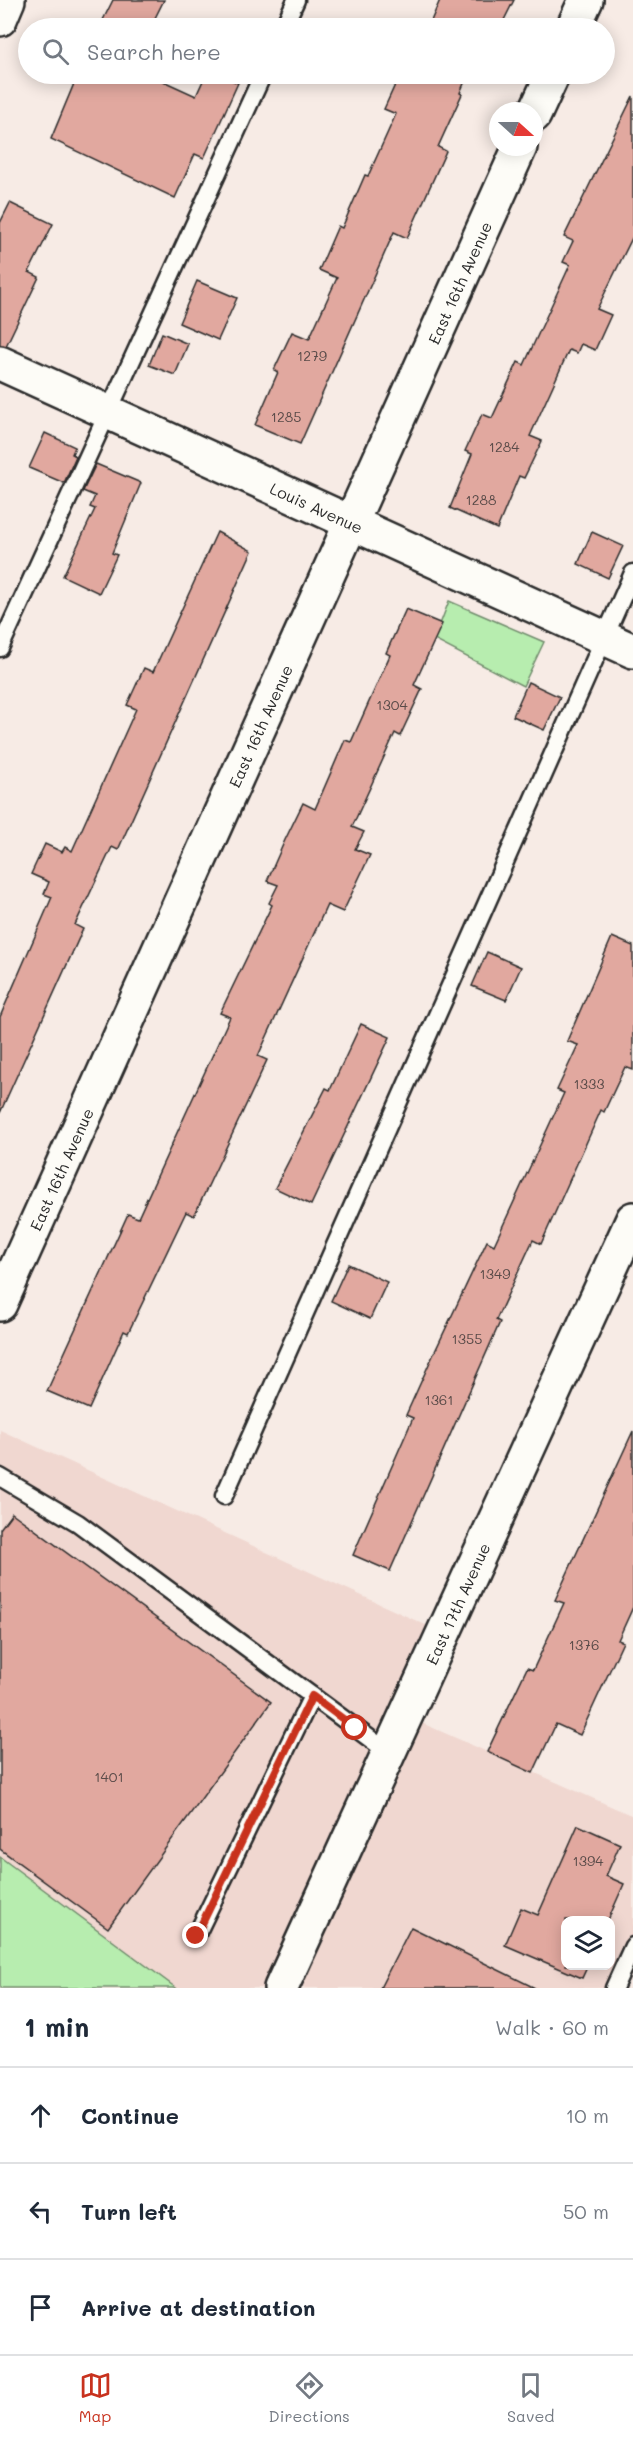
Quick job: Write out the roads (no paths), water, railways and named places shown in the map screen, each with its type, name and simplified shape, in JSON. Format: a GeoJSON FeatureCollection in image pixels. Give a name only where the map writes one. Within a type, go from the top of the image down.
{"type":"FeatureCollection","features":[{"type":"Feature","properties":{"kind":"street"},"geometry":{"type":"LineString","coordinates":[[0,18],[8,0]]}},
{"type":"Feature","properties":{"kind":"street"},"geometry":{"type":"LineString","coordinates":[[578,18],[586,0]]}},
{"type":"Feature","properties":{"kind":"street"},"geometry":{"type":"LineString","coordinates":[[540,102],[548,84]]}},
{"type":"Feature","properties":{"kind":"street","name":"East 16th Avenue"},"geometry":{"type":"LineString","coordinates":[[0,1304],[516,156]]}},
{"type":"Feature","properties":{"kind":"street","name":"Louis Avenue"},"geometry":{"type":"LineString","coordinates":[[0,363],[633,651]]}},
{"type":"Feature","properties":{"kind":"street","name":"East 17th Avenue"},"geometry":{"type":"LineString","coordinates":[[281,1988],[633,1219]]}},
{"type":"Feature","properties":{"kind":"lane"},"geometry":{"type":"LineString","coordinates":[[288,18],[296,0]]}},
{"type":"Feature","properties":{"kind":"lane"},"geometry":{"type":"LineString","coordinates":[[0,648],[258,84]]}},
{"type":"Feature","properties":{"kind":"lane"},"geometry":{"type":"LineString","coordinates":[[224,1496],[633,573]]}},
{"type":"Feature","properties":{"kind":"lane"},"geometry":{"type":"LineString","coordinates":[[0,1477],[78,1523],[388,1752]]}},
{"type":"Feature","properties":{"kind":"lane"},"geometry":{"type":"LineString","coordinates":[[196,1936],[312,1696]]}},
{"type":"Feature","properties":{"kind":"lane"},"geometry":{"type":"LineString","coordinates":[[614,1988],[633,1946]]}}]}
